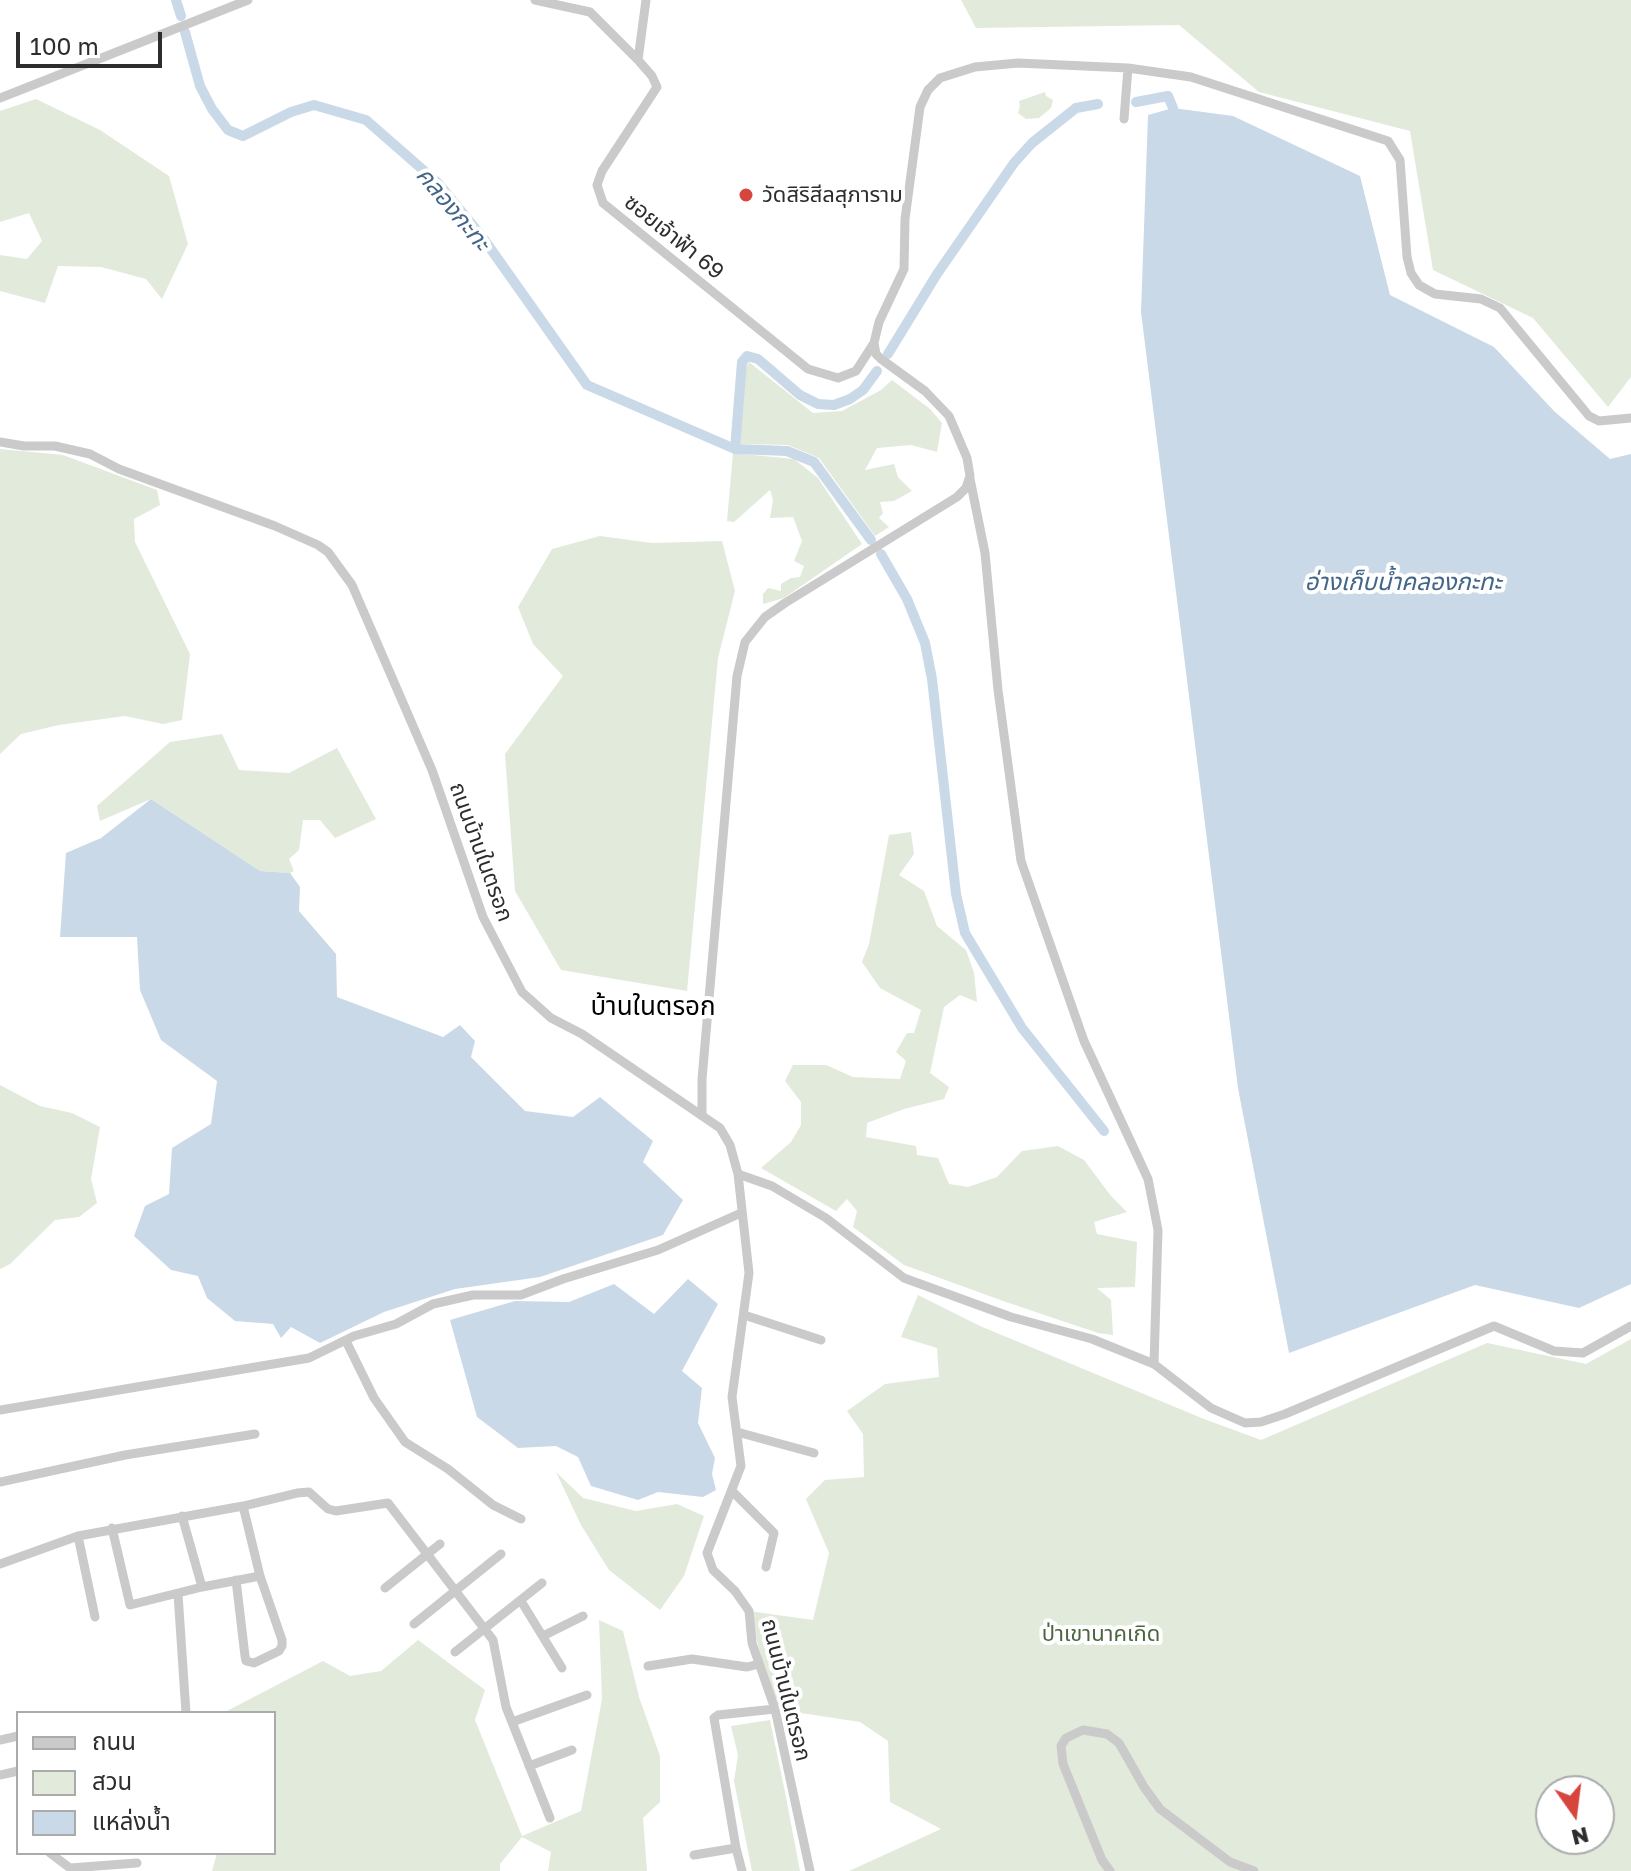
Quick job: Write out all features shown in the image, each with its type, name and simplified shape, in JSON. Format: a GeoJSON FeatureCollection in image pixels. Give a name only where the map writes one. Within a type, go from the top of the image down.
{"type":"FeatureCollection","features":[{"type":"Feature","properties":{"kind":"street"},"geometry":{"type":"LineString","coordinates":[[0,98],[248,0]]}},
{"type":"Feature","properties":{"kind":"street","name":"ซอยเจ้าฟ้า 69"},"geometry":{"type":"LineString","coordinates":[[535,0],[590,12],[638,60],[657,87],[602,171],[597,185],[603,203],[808,369],[838,378],[856,371],[874,343]]}},
{"type":"Feature","properties":{"kind":"street"},"geometry":{"type":"LineString","coordinates":[[638,60],[646,0]]}},
{"type":"Feature","properties":{"kind":"street"},"geometry":{"type":"LineString","coordinates":[[1154,1364],[1158,1230],[1148,1179],[1084,1041],[1021,861],[998,690],[985,553],[967,458],[949,416],[925,391],[881,359],[876,354],[874,343],[879,322],[904,269],[905,219],[920,107],[928,90],[940,78],[975,67],[1018,63],[1128,68],[1191,77],[1388,141],[1400,160],[1407,257],[1411,273],[1419,285],[1435,294],[1481,299],[1500,308],[1589,416],[1599,421],[1631,418]]}},
{"type":"Feature","properties":{"kind":"street"},"geometry":{"type":"LineString","coordinates":[[1124,119],[1128,68]]}},
{"type":"Feature","properties":{"kind":"street","name":"ถนนบ้านในตรอก"},"geometry":{"type":"LineString","coordinates":[[0,442],[55,446],[90,454],[119,469],[285,530],[328,552],[352,585],[432,770],[483,917],[522,992],[551,1018],[582,1034],[720,1128],[730,1145],[738,1174],[749,1273],[732,1397],[741,1466],[707,1553],[713,1570],[735,1591],[749,1611],[752,1643],[775,1709],[810,1871]]}},
{"type":"Feature","properties":{"kind":"street"},"geometry":{"type":"LineString","coordinates":[[702,1116],[702,1079],[731,738],[737,676],[745,642],[765,617],[785,603],[957,497],[966,488],[970,476]]}},
{"type":"Feature","properties":{"kind":"street"},"geometry":{"type":"LineString","coordinates":[[738,1174],[772,1186],[826,1218],[904,1278],[1011,1317],[1092,1339],[1154,1364],[1223,1416],[1245,1423],[1261,1422],[1341,1392],[1405,1361],[1494,1326],[1554,1351],[1583,1353],[1631,1326]]}},
{"type":"Feature","properties":{"kind":"street"},"geometry":{"type":"LineString","coordinates":[[0,1410],[309,1358],[396,1324],[433,1304],[473,1295],[521,1295],[658,1250],[741,1213]]}},
{"type":"Feature","properties":{"kind":"street"},"geometry":{"type":"LineString","coordinates":[[744,1315],[821,1340]]}},
{"type":"Feature","properties":{"kind":"street"},"geometry":{"type":"LineString","coordinates":[[346,1341],[374,1398],[405,1442],[448,1469],[493,1505],[521,1519]]}},
{"type":"Feature","properties":{"kind":"street"},"geometry":{"type":"LineString","coordinates":[[737,1432],[814,1453]]}},
{"type":"Feature","properties":{"kind":"street"},"geometry":{"type":"LineString","coordinates":[[0,1482],[125,1455],[255,1434]]}},
{"type":"Feature","properties":{"kind":"street"},"geometry":{"type":"LineString","coordinates":[[0,1564],[78,1536],[112,1528],[309,1492],[328,1509],[336,1511],[388,1503],[493,1640],[506,1707],[550,1818]]}},
{"type":"Feature","properties":{"kind":"street"},"geometry":{"type":"LineString","coordinates":[[733,1492],[774,1533],[766,1567]]}},
{"type":"Feature","properties":{"kind":"street"},"geometry":{"type":"LineString","coordinates":[[236,1580],[246,1661],[254,1663],[270,1656],[282,1646],[282,1640],[260,1576],[243,1506]]}},
{"type":"Feature","properties":{"kind":"street"},"geometry":{"type":"LineString","coordinates":[[182,1516],[202,1587]]}},
{"type":"Feature","properties":{"kind":"street"},"geometry":{"type":"LineString","coordinates":[[112,1528],[130,1605],[260,1576]]}},
{"type":"Feature","properties":{"kind":"street"},"geometry":{"type":"LineString","coordinates":[[78,1536],[95,1617]]}},
{"type":"Feature","properties":{"kind":"street"},"geometry":{"type":"LineString","coordinates":[[385,1588],[440,1544]]}},
{"type":"Feature","properties":{"kind":"street"},"geometry":{"type":"LineString","coordinates":[[414,1624],[501,1554]]}},
{"type":"Feature","properties":{"kind":"street"},"geometry":{"type":"LineString","coordinates":[[455,1652],[542,1583]]}},
{"type":"Feature","properties":{"kind":"street"},"geometry":{"type":"LineString","coordinates":[[178,1594],[186,1711]]}},
{"type":"Feature","properties":{"kind":"street"},"geometry":{"type":"LineString","coordinates":[[521,1601],[562,1668]]}},
{"type":"Feature","properties":{"kind":"street"},"geometry":{"type":"LineString","coordinates":[[543,1636],[583,1616]]}},
{"type":"Feature","properties":{"kind":"street"},"geometry":{"type":"LineString","coordinates":[[648,1666],[692,1659],[747,1667],[759,1664]]}},
{"type":"Feature","properties":{"kind":"street"},"geometry":{"type":"LineString","coordinates":[[512,1722],[587,1695]]}},
{"type":"Feature","properties":{"kind":"street"},"geometry":{"type":"LineString","coordinates":[[742,1871],[714,1718],[775,1709]]}},
{"type":"Feature","properties":{"kind":"street"},"geometry":{"type":"LineString","coordinates":[[1110,1871],[1102,1860],[1063,1764],[1061,1746],[1066,1738],[1083,1730],[1107,1734],[1119,1743],[1160,1809],[1230,1862],[1254,1871]]}},
{"type":"Feature","properties":{"kind":"street"},"geometry":{"type":"LineString","coordinates":[[529,1766],[572,1750]]}},
{"type":"Feature","properties":{"kind":"street"},"geometry":{"type":"LineString","coordinates":[[0,1775],[16,1772]]}},
{"type":"Feature","properties":{"kind":"street"},"geometry":{"type":"LineString","coordinates":[[694,1855],[736,1848]]}},
{"type":"Feature","properties":{"kind":"street"},"geometry":{"type":"LineString","coordinates":[[53,1855],[72,1870],[137,1863]]}},
{"type":"Feature","properties":{"kind":"green space"},"geometry":{"type":"Polygon","coordinates":[[[961,0],[1631,0],[1631,377],[1608,407],[1533,318],[1433,270],[1410,131],[1259,92],[1179,25],[976,28],[961,0]]]}},
{"type":"Feature","properties":{"kind":"green space"},"geometry":{"type":"Polygon","coordinates":[[[1045,92],[1053,100],[1051,108],[1039,118],[1026,119],[1018,113],[1019,101],[1045,92]]]}},
{"type":"Feature","properties":{"kind":"green space"},"geometry":{"type":"Polygon","coordinates":[[[36,99],[100,130],[169,176],[188,244],[162,299],[146,279],[101,267],[58,266],[45,303],[0,291],[0,255],[27,259],[42,241],[29,213],[0,222],[0,111],[36,99]]]}},
{"type":"Feature","properties":{"kind":"green space"},"geometry":{"type":"Polygon","coordinates":[[[749,362],[813,413],[842,411],[881,390],[892,380],[930,409],[942,423],[937,452],[911,445],[877,448],[865,470],[894,464],[898,477],[912,491],[894,501],[880,502],[883,513],[879,518],[889,527],[875,536],[819,458],[788,445],[739,444],[749,362]]]}},
{"type":"Feature","properties":{"kind":"green space"},"geometry":{"type":"Polygon","coordinates":[[[0,449],[63,455],[157,490],[160,505],[134,519],[135,542],[190,654],[182,720],[163,724],[125,716],[59,725],[21,734],[0,754],[0,449]]]}},
{"type":"Feature","properties":{"kind":"green space"},"geometry":{"type":"Polygon","coordinates":[[[733,453],[794,459],[818,478],[862,544],[784,598],[763,604],[763,594],[768,588],[781,591],[781,584],[800,577],[804,566],[794,561],[802,541],[793,517],[770,518],[773,500],[770,490],[734,522],[727,521],[733,453]]]}},
{"type":"Feature","properties":{"kind":"green space"},"geometry":{"type":"Polygon","coordinates":[[[600,536],[652,543],[722,541],[735,591],[718,658],[687,991],[561,970],[515,891],[505,754],[563,676],[533,644],[518,607],[552,549],[600,536]]]}},
{"type":"Feature","properties":{"kind":"green space"},"geometry":{"type":"Polygon","coordinates":[[[222,734],[239,770],[289,773],[337,748],[376,819],[335,838],[320,820],[303,820],[299,850],[289,859],[294,871],[290,873],[260,871],[151,799],[100,821],[97,806],[170,742],[222,734]]]}},
{"type":"Feature","properties":{"kind":"green space"},"geometry":{"type":"Polygon","coordinates":[[[911,832],[914,854],[899,875],[924,891],[937,926],[966,950],[974,973],[977,1002],[960,995],[944,1007],[930,1073],[949,1087],[944,1099],[867,1123],[866,1137],[916,1146],[917,1155],[938,1158],[949,1184],[968,1187],[997,1177],[1022,1151],[1058,1146],[1084,1160],[1127,1212],[1094,1222],[1097,1234],[1137,1242],[1135,1287],[1097,1288],[1111,1300],[1113,1335],[1098,1333],[904,1265],[853,1227],[857,1211],[847,1199],[836,1211],[761,1168],[791,1142],[801,1125],[801,1102],[785,1081],[793,1065],[826,1065],[853,1077],[900,1079],[906,1061],[896,1052],[907,1033],[914,1033],[921,1010],[880,988],[862,962],[869,944],[889,835],[911,832]]]}},
{"type":"Feature","properties":{"kind":"green space"},"geometry":{"type":"Polygon","coordinates":[[[0,1085],[40,1106],[72,1113],[100,1127],[91,1179],[97,1203],[79,1217],[55,1220],[10,1264],[0,1269],[0,1085]]]}},
{"type":"Feature","properties":{"kind":"green space","name":"ป่าเขานาคเกิด"},"geometry":{"type":"Polygon","coordinates":[[[918,1295],[980,1326],[1261,1440],[1487,1343],[1586,1364],[1631,1339],[1631,1871],[849,1871],[941,1829],[890,1802],[888,1741],[860,1722],[775,1709],[749,1611],[813,1620],[829,1553],[806,1499],[825,1480],[864,1477],[863,1434],[847,1411],[885,1384],[939,1377],[937,1348],[901,1337],[918,1295]]]}},
{"type":"Feature","properties":{"kind":"green space"},"geometry":{"type":"Polygon","coordinates":[[[556,1472],[583,1498],[636,1511],[677,1504],[704,1516],[684,1576],[660,1610],[609,1570],[581,1525],[556,1472]]]}},
{"type":"Feature","properties":{"kind":"green space"},"geometry":{"type":"Polygon","coordinates":[[[599,1620],[623,1631],[639,1697],[660,1756],[660,1802],[643,1818],[647,1871],[548,1871],[551,1852],[522,1837],[500,1864],[500,1871],[212,1871],[216,1855],[276,1855],[276,1711],[227,1711],[323,1661],[350,1676],[381,1671],[418,1640],[485,1690],[475,1720],[522,1836],[581,1811],[602,1699],[599,1620]]]}},
{"type":"Feature","properties":{"kind":"green space"},"geometry":{"type":"Polygon","coordinates":[[[770,1720],[800,1871],[752,1871],[734,1781],[738,1755],[731,1726],[770,1720]]]}},
{"type":"Feature","properties":{"kind":"water","name":"อ่างเก็บน้ำคลองกะทะ"},"geometry":{"type":"Polygon","coordinates":[[[1173,108],[1233,116],[1360,176],[1390,295],[1494,347],[1554,411],[1610,459],[1631,454],[1631,1284],[1579,1308],[1475,1285],[1289,1353],[1238,1088],[1141,312],[1148,115],[1173,108]]]}},
{"type":"Feature","properties":{"kind":"water"},"geometry":{"type":"Polygon","coordinates":[[[151,799],[260,871],[290,873],[300,887],[299,911],[336,954],[337,997],[443,1037],[460,1025],[475,1041],[471,1057],[525,1111],[573,1117],[600,1097],[653,1141],[643,1162],[683,1200],[663,1235],[540,1277],[455,1289],[384,1312],[320,1343],[291,1327],[281,1338],[273,1324],[235,1321],[207,1298],[198,1276],[171,1270],[134,1236],[145,1206],[169,1194],[172,1148],[211,1124],[217,1081],[161,1040],[140,990],[137,937],[60,937],[66,853],[101,838],[151,799]]]}},
{"type":"Feature","properties":{"kind":"water"},"geometry":{"type":"Polygon","coordinates":[[[688,1279],[718,1304],[682,1371],[702,1388],[698,1423],[715,1458],[712,1474],[716,1490],[703,1497],[658,1492],[638,1500],[591,1486],[578,1457],[556,1446],[518,1448],[477,1417],[450,1320],[515,1301],[569,1302],[614,1284],[654,1314],[688,1279]]]}},
{"type":"Feature","properties":{"kind":"waterway","name":"คลองกะทะ"},"geometry":{"type":"LineString","coordinates":[[176,0],[181,16]]}},
{"type":"Feature","properties":{"kind":"waterway","name":"คลองกะทะ"},"geometry":{"type":"LineString","coordinates":[[185,32],[200,86],[228,130],[243,136],[291,112],[314,105],[366,120],[438,183],[483,238],[587,385],[735,449],[787,451],[814,462],[871,540]]}},
{"type":"Feature","properties":{"kind":"waterway"},"geometry":{"type":"LineString","coordinates":[[1136,102],[1168,96],[1173,108]]}},
{"type":"Feature","properties":{"kind":"waterway"},"geometry":{"type":"LineString","coordinates":[[888,354],[937,274],[1014,163],[1032,143],[1076,108],[1098,104]]}},
{"type":"Feature","properties":{"kind":"waterway","name":"คลองกะทะ"},"geometry":{"type":"LineString","coordinates":[[735,449],[742,362],[747,356],[758,359],[800,395],[818,404],[834,405],[850,399],[863,390],[877,371]]}},
{"type":"Feature","properties":{"kind":"waterway"},"geometry":{"type":"LineString","coordinates":[[881,554],[907,599],[925,643],[932,679],[956,894],[965,933],[1022,1028],[1104,1131]]}},
{"type":"Feature","properties":{"kind":"place","name":"วัดสิริสีลสุภาราม"},"geometry":{"type":"Point","coordinates":[746,195]}},
{"type":"Feature","properties":{"kind":"district","name":"บ้านในตรอก"},"geometry":{"type":"Point","coordinates":[653,1007]}}]}
